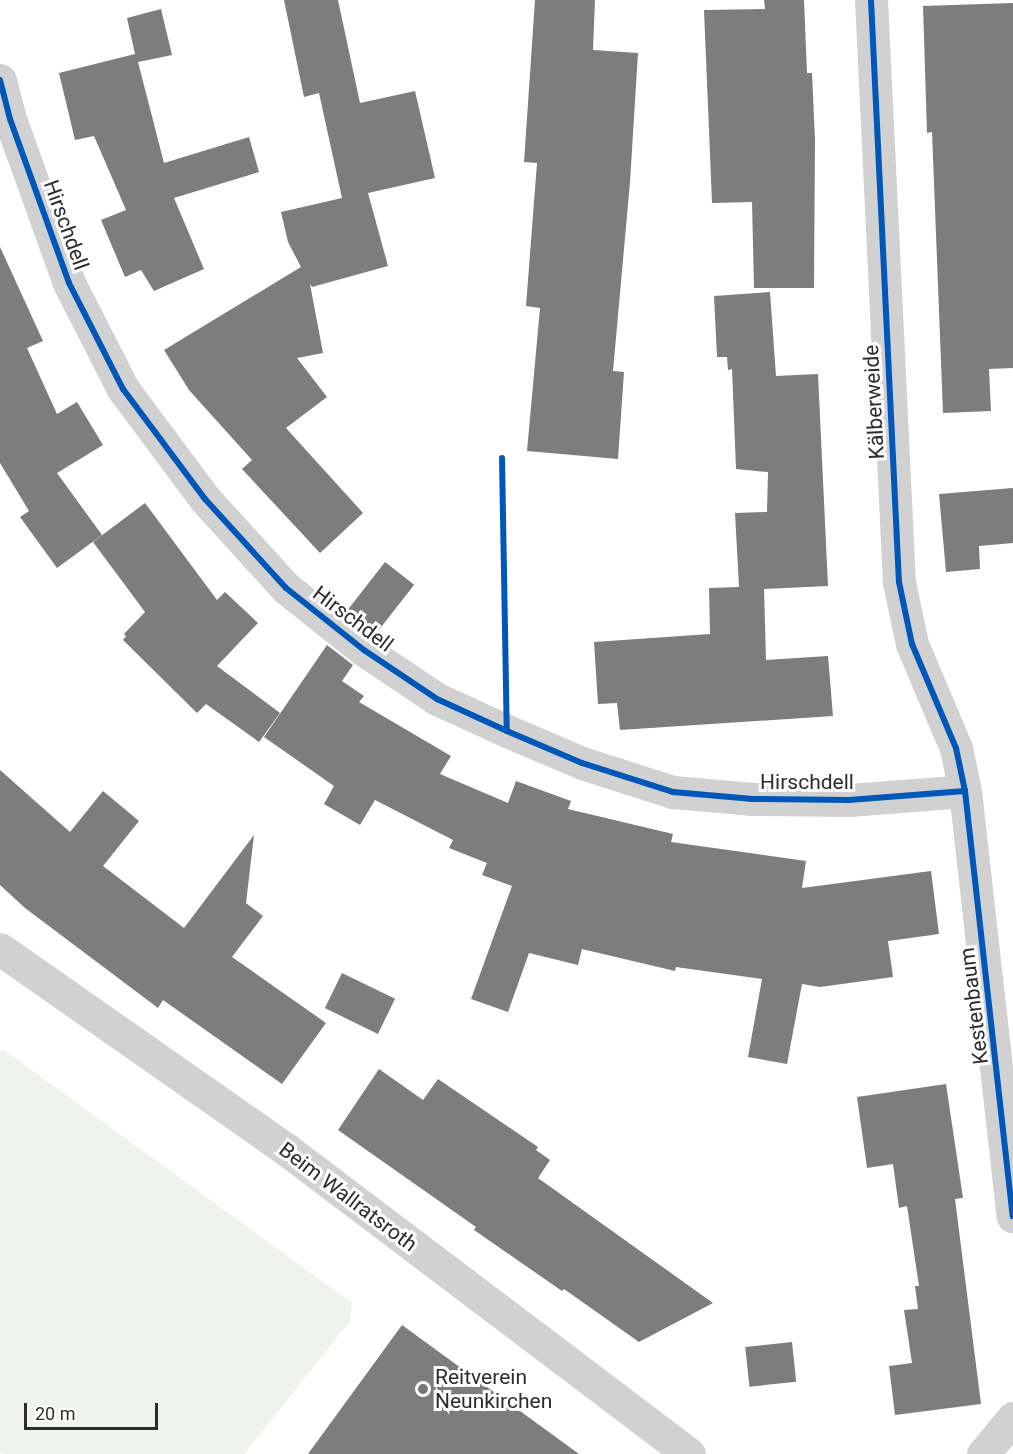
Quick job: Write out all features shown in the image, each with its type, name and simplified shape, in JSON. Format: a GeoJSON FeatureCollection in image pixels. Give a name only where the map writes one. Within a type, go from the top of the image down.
{"type":"FeatureCollection","features":[{"type":"Feature","properties":{"kind":"street","name":"Kälberweide"},"geometry":{"type":"LineString","coordinates":[[871,0],[899,582],[912,644],[956,747],[965,791]]}},
{"type":"Feature","properties":{"kind":"street","name":"Hirschdell"},"geometry":{"type":"LineString","coordinates":[[0,80],[10,119],[69,282],[123,389],[205,499],[286,588],[364,650],[437,699],[582,763],[673,792],[753,799],[849,800],[965,791]]}},
{"type":"Feature","properties":{"kind":"street","name":"Kestenbaum"},"geometry":{"type":"LineString","coordinates":[[965,791],[1013,1216]]}},
{"type":"Feature","properties":{"kind":"street","name":"Beim Wallratsroth"},"geometry":{"type":"LineString","coordinates":[[0,948],[287,1150],[689,1454]]}},
{"type":"Feature","properties":{"kind":"street"},"geometry":{"type":"LineString","coordinates":[[983,1454],[1013,1418]]}},
{"type":"Feature","properties":{"kind":"shaded area"},"geometry":{"type":"Polygon","coordinates":[[[4,1050],[352,1303],[350,1321],[244,1454],[4,1454],[0,1451],[0,1051],[4,1050]]]}},
{"type":"Feature","properties":{"kind":"building"},"geometry":{"type":"Polygon","coordinates":[[[284,0],[338,0],[360,103],[415,91],[435,178],[368,193],[388,266],[312,287],[310,284],[323,353],[297,358],[327,397],[286,428],[363,513],[320,553],[242,469],[252,460],[189,390],[164,350],[301,267],[288,242],[281,212],[342,198],[319,93],[304,97],[284,0]]]}},
{"type":"Feature","properties":{"kind":"building"},"geometry":{"type":"Polygon","coordinates":[[[535,0],[595,0],[593,50],[638,53],[630,182],[613,371],[624,372],[618,459],[527,451],[540,308],[526,306],[537,163],[524,162],[535,0]]]}},
{"type":"Feature","properties":{"kind":"building"},"geometry":{"type":"Polygon","coordinates":[[[764,0],[804,0],[807,73],[812,73],[815,140],[814,288],[754,288],[752,202],[712,203],[704,10],[765,9],[764,0]]]}},
{"type":"Feature","properties":{"kind":"building"},"geometry":{"type":"Polygon","coordinates":[[[1013,3],[1013,368],[989,369],[991,411],[943,413],[932,132],[927,133],[923,6],[1013,3]]]}},
{"type":"Feature","properties":{"kind":"building"},"geometry":{"type":"Polygon","coordinates":[[[161,9],[172,55],[138,62],[164,163],[249,137],[259,172],[174,198],[204,269],[154,291],[141,270],[125,277],[101,220],[126,210],[94,136],[75,140],[59,73],[135,54],[127,18],[161,9]]]}},
{"type":"Feature","properties":{"kind":"building"},"geometry":{"type":"Polygon","coordinates":[[[0,247],[43,341],[27,348],[57,414],[77,402],[103,445],[57,473],[102,535],[57,568],[20,517],[29,511],[0,463],[0,247]]]}},
{"type":"Feature","properties":{"kind":"building"},"geometry":{"type":"Polygon","coordinates":[[[770,292],[776,376],[818,374],[828,586],[764,589],[766,660],[828,656],[833,716],[620,730],[617,703],[598,704],[594,642],[710,634],[709,588],[739,587],[735,513],[767,512],[768,472],[736,469],[732,369],[728,370],[727,357],[717,357],[714,296],[770,292]]]}},
{"type":"Feature","properties":{"kind":"building"},"geometry":{"type":"Polygon","coordinates":[[[1013,488],[1013,543],[979,546],[980,569],[946,572],[939,494],[1013,488]]]}},
{"type":"Feature","properties":{"kind":"building"},"geometry":{"type":"Polygon","coordinates":[[[145,503],[217,600],[225,592],[258,623],[217,666],[280,713],[259,742],[206,704],[197,713],[123,640],[126,636],[124,634],[145,612],[93,542],[145,503]]]}},
{"type":"Feature","properties":{"kind":"building"},"geometry":{"type":"Polygon","coordinates":[[[385,562],[414,585],[375,634],[346,612],[385,562]]]}},
{"type":"Feature","properties":{"kind":"building"},"geometry":{"type":"Polygon","coordinates":[[[327,645],[353,665],[342,681],[364,696],[359,702],[451,756],[440,774],[508,803],[516,781],[571,801],[568,809],[673,834],[671,842],[806,861],[802,888],[931,871],[939,934],[888,941],[893,977],[820,987],[802,984],[787,1064],[748,1057],[762,979],[676,967],[675,971],[582,949],[578,965],[529,953],[508,1012],[471,999],[512,886],[482,875],[487,863],[449,848],[453,840],[375,800],[360,825],[324,804],[334,786],[264,737],[327,645]]]}},
{"type":"Feature","properties":{"kind":"building"},"geometry":{"type":"Polygon","coordinates":[[[0,770],[70,832],[103,791],[139,821],[103,866],[184,928],[254,835],[246,903],[263,916],[232,957],[326,1023],[282,1084],[163,1000],[158,1008],[25,908],[0,885],[0,770]]]}},
{"type":"Feature","properties":{"kind":"building"},"geometry":{"type":"Polygon","coordinates":[[[342,973],[395,999],[378,1034],[325,1008],[342,973]]]}},
{"type":"Feature","properties":{"kind":"building"},"geometry":{"type":"Polygon","coordinates":[[[379,1069],[423,1100],[438,1079],[538,1147],[536,1150],[550,1160],[538,1178],[713,1303],[639,1342],[474,1230],[476,1227],[338,1130],[379,1069]]]}},
{"type":"Feature","properties":{"kind":"building"},"geometry":{"type":"Polygon","coordinates":[[[946,1084],[963,1198],[955,1199],[981,1404],[895,1415],[889,1366],[912,1363],[904,1310],[918,1309],[915,1286],[919,1286],[907,1206],[899,1208],[893,1164],[867,1168],[857,1097],[946,1084]]]}},
{"type":"Feature","properties":{"kind":"building","name":"Reitverein Neunkirchen"},"geometry":{"type":"Polygon","coordinates":[[[402,1325],[579,1454],[308,1454],[402,1325]]]}},
{"type":"Feature","properties":{"kind":"building"},"geometry":{"type":"Polygon","coordinates":[[[792,1342],[796,1382],[749,1387],[745,1347],[792,1342]]]}},
{"type":"Feature","properties":{"kind":"cycle path"},"geometry":{"type":"LineString","coordinates":[[871,0],[899,582],[912,644],[956,748],[965,791],[1013,1216]]}},
{"type":"Feature","properties":{"kind":"cycle path"},"geometry":{"type":"LineString","coordinates":[[0,80],[10,119],[69,283],[123,389],[205,499],[286,588],[364,650],[437,699],[582,763],[673,792],[753,799],[849,800],[965,791]]}},
{"type":"Feature","properties":{"kind":"cycle path"},"geometry":{"type":"LineString","coordinates":[[502,458],[507,731]]}},
{"type":"Feature","properties":{"kind":"place","name":"Reitverein Neunkirchen"},"geometry":{"type":"Point","coordinates":[423,1389]}}]}
